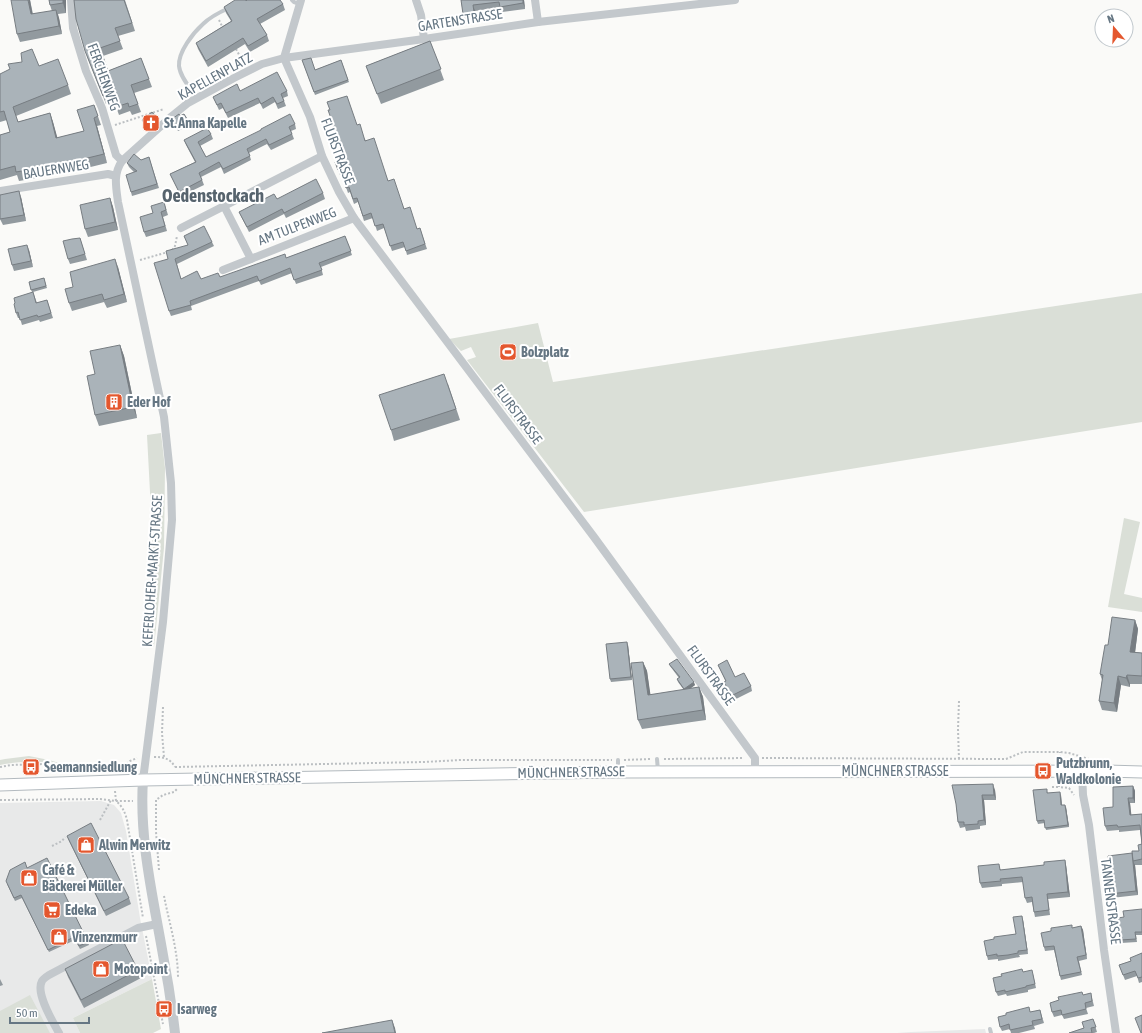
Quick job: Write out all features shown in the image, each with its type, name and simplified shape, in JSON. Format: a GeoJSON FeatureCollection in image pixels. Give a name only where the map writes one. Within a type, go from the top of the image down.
{"type":"FeatureCollection","features":[{"type":"Feature","properties":{"kind":"main road","name":"MÜNCHNER STRASSE"},"geometry":{"type":"LineString","coordinates":[[0,785],[143,780],[618,772],[1142,772]]}},
{"type":"Feature","properties":{"kind":"street","name":"FERCHENWEG"},"geometry":{"type":"LineString","coordinates":[[71,0],[73,28],[86,71],[102,108],[116,155],[122,161]]}},
{"type":"Feature","properties":{"kind":"street"},"geometry":{"type":"LineString","coordinates":[[416,0],[421,16],[424,39]]}},
{"type":"Feature","properties":{"kind":"street"},"geometry":{"type":"LineString","coordinates":[[535,0],[538,22]]}},
{"type":"Feature","properties":{"kind":"street","name":"GARTENSTRASSE"},"geometry":{"type":"LineString","coordinates":[[284,58],[670,3],[735,0]]}},
{"type":"Feature","properties":{"kind":"street"},"geometry":{"type":"LineString","coordinates":[[284,58],[301,2]]}},
{"type":"Feature","properties":{"kind":"street","name":"KAPELLENPLATZ"},"geometry":{"type":"LineString","coordinates":[[116,176],[117,168],[122,161],[182,108],[197,98],[262,64],[284,58]]}},
{"type":"Feature","properties":{"kind":"street","name":"FLURSTRASSE"},"geometry":{"type":"LineString","coordinates":[[284,58],[310,117],[322,156],[339,192],[354,218],[594,537],[755,758]]}},
{"type":"Feature","properties":{"kind":"street"},"geometry":{"type":"LineString","coordinates":[[181,228],[322,156]]}},
{"type":"Feature","properties":{"kind":"street","name":"BAUERNWEG"},"geometry":{"type":"LineString","coordinates":[[0,191],[108,174],[116,176]]}},
{"type":"Feature","properties":{"kind":"street","name":"KEFERLOHER-MARKT-STRASSE"},"geometry":{"type":"LineString","coordinates":[[116,176],[115,184],[118,202],[164,417],[171,483],[172,520],[163,622],[143,780]]}},
{"type":"Feature","properties":{"kind":"street","name":"AM TULPENWEG"},"geometry":{"type":"LineString","coordinates":[[224,206],[251,259]]}},
{"type":"Feature","properties":{"kind":"street","name":"AM TULPENWEG"},"geometry":{"type":"LineString","coordinates":[[223,270],[354,218]]}},
{"type":"Feature","properties":{"kind":"street"},"geometry":{"type":"LineString","coordinates":[[755,758],[755,771]]}},
{"type":"Feature","properties":{"kind":"street","name":"TANNENSTRASSE"},"geometry":{"type":"LineString","coordinates":[[1082,771],[1084,799],[1089,825],[1103,943],[1116,1033]]}},
{"type":"Feature","properties":{"kind":"street"},"geometry":{"type":"LineString","coordinates":[[143,780],[142,819],[146,856],[175,1033]]}},
{"type":"Feature","properties":{"kind":"street"},"geometry":{"type":"LineString","coordinates":[[59,1033],[41,997],[40,986],[42,981],[49,975],[138,928],[157,924]]}},
{"type":"Feature","properties":{"kind":"lane"},"geometry":{"type":"LineString","coordinates":[[292,0],[294,2],[301,2]]}},
{"type":"Feature","properties":{"kind":"lane"},"geometry":{"type":"LineString","coordinates":[[197,98],[182,76],[179,67],[179,58],[183,49],[203,23],[235,4]]}},
{"type":"Feature","properties":{"kind":"lane"},"geometry":{"type":"LineString","coordinates":[[657,759],[658,772]]}},
{"type":"Feature","properties":{"kind":"lane"},"geometry":{"type":"LineString","coordinates":[[618,760],[618,772]]}},
{"type":"Feature","properties":{"kind":"path"},"geometry":{"type":"LineString","coordinates":[[216,15],[224,29],[219,33]]}},
{"type":"Feature","properties":{"kind":"path"},"geometry":{"type":"LineString","coordinates":[[235,47],[248,71]]}},
{"type":"Feature","properties":{"kind":"path"},"geometry":{"type":"LineString","coordinates":[[108,127],[165,109]]}},
{"type":"Feature","properties":{"kind":"path"},"geometry":{"type":"LineString","coordinates":[[139,261],[172,250],[175,246],[176,238],[181,228]]}},
{"type":"Feature","properties":{"kind":"path"},"geometry":{"type":"LineString","coordinates":[[959,701],[959,759]]}},
{"type":"Feature","properties":{"kind":"path"},"geometry":{"type":"LineString","coordinates":[[164,757],[171,761],[175,767],[401,763],[461,760],[755,758],[1006,759],[1023,752],[1060,752],[1096,760]]}},
{"type":"Feature","properties":{"kind":"path"},"geometry":{"type":"LineString","coordinates":[[0,767],[11,765],[31,766],[44,764],[64,768],[115,768],[125,765],[135,759],[146,757]]}},
{"type":"Feature","properties":{"kind":"path"},"geometry":{"type":"LineString","coordinates":[[115,768],[116,801],[121,805],[127,820],[163,1026]]}},
{"type":"Feature","properties":{"kind":"path"},"geometry":{"type":"LineString","coordinates":[[0,800],[156,800],[162,795],[177,790],[176,780]]}},
{"type":"Feature","properties":{"kind":"path"},"geometry":{"type":"LineString","coordinates":[[1052,787],[1059,787]]}},
{"type":"Feature","properties":{"kind":"path"},"geometry":{"type":"LineString","coordinates":[[100,820],[111,800]]}},
{"type":"Feature","properties":{"kind":"path"},"geometry":{"type":"LineString","coordinates":[[156,800],[156,832],[160,870]]}},
{"type":"Feature","properties":{"kind":"path"},"geometry":{"type":"LineString","coordinates":[[52,846],[62,841],[65,837]]}},
{"type":"Feature","properties":{"kind":"path"},"geometry":{"type":"LineString","coordinates":[[163,893],[178,969],[178,982]]}},
{"type":"Feature","properties":{"kind":"shaded area"},"geometry":{"type":"Polygon","coordinates":[[[1142,293],[1142,422],[584,512],[467,360],[476,357],[471,347],[461,351],[449,339],[538,323],[553,382],[1142,293]]]}},
{"type":"Feature","properties":{"kind":"shaded area"},"geometry":{"type":"Polygon","coordinates":[[[161,433],[165,468],[164,548],[154,647],[148,646],[153,549],[147,435],[161,433]]]}},
{"type":"Feature","properties":{"kind":"shaded area"},"geometry":{"type":"Polygon","coordinates":[[[1124,518],[1140,522],[1124,594],[1142,598],[1142,612],[1108,607],[1124,518]]]}},
{"type":"Feature","properties":{"kind":"shaded area"},"geometry":{"type":"Polygon","coordinates":[[[29,756],[66,765],[44,762],[16,762],[0,765],[0,760],[29,756]]]}},
{"type":"Feature","properties":{"kind":"shaded area"},"geometry":{"type":"Polygon","coordinates":[[[101,801],[114,805],[121,813],[126,831],[140,918],[152,979],[73,1018],[80,1033],[0,1033],[0,803],[101,801]]]}},
{"type":"Feature","properties":{"kind":"shaded area"},"geometry":{"type":"Polygon","coordinates":[[[152,979],[161,1029],[153,1033],[80,1033],[73,1018],[152,979]]]}},
{"type":"Feature","properties":{"kind":"shaded area"},"geometry":{"type":"Polygon","coordinates":[[[30,995],[50,1033],[0,1033],[0,1011],[30,995]]]}},
{"type":"Feature","properties":{"kind":"shaded area"},"geometry":{"type":"Polygon","coordinates":[[[985,1029],[986,1033],[897,1033],[911,1032],[985,1029]]]}},
{"type":"Feature","properties":{"kind":"building"},"geometry":{"type":"Polygon","coordinates":[[[11,0],[28,0],[31,14],[56,10],[59,26],[17,34],[11,0]]]}},
{"type":"Feature","properties":{"kind":"building"},"geometry":{"type":"Polygon","coordinates":[[[49,0],[63,0],[63,3],[50,5],[49,0]]]}},
{"type":"Feature","properties":{"kind":"building"},"geometry":{"type":"Polygon","coordinates":[[[74,0],[124,0],[132,23],[115,28],[120,41],[100,48],[108,71],[141,58],[149,79],[131,85],[138,104],[129,107],[128,103],[116,107],[111,93],[103,96],[85,51],[76,19],[74,0]]]}},
{"type":"Feature","properties":{"kind":"building"},"geometry":{"type":"Polygon","coordinates":[[[235,0],[280,0],[283,4],[257,19],[267,35],[248,46],[243,38],[206,61],[196,43],[232,21],[224,7],[235,0]]]}},
{"type":"Feature","properties":{"kind":"building"},"geometry":{"type":"Polygon","coordinates":[[[461,0],[523,0],[523,3],[500,7],[499,2],[473,5],[474,12],[463,14],[461,0]]]}},
{"type":"Feature","properties":{"kind":"building"},"geometry":{"type":"Polygon","coordinates":[[[430,41],[441,69],[377,94],[366,66],[430,41]]]}},
{"type":"Feature","properties":{"kind":"building"},"geometry":{"type":"Polygon","coordinates":[[[32,49],[39,66],[58,59],[68,85],[13,107],[18,122],[50,113],[56,138],[84,131],[77,110],[94,105],[98,116],[94,118],[104,154],[63,164],[16,172],[15,166],[0,170],[0,135],[10,132],[4,111],[0,112],[0,74],[10,69],[8,64],[22,62],[21,53],[32,49]]]}},
{"type":"Feature","properties":{"kind":"building"},"geometry":{"type":"Polygon","coordinates":[[[311,58],[315,70],[341,60],[348,80],[314,92],[302,60],[311,58]]]}},
{"type":"Feature","properties":{"kind":"building"},"geometry":{"type":"Polygon","coordinates":[[[277,72],[287,91],[281,94],[284,101],[277,104],[273,97],[261,104],[258,98],[226,113],[221,103],[217,105],[213,97],[237,84],[240,91],[277,72]]]}},
{"type":"Feature","properties":{"kind":"building"},"geometry":{"type":"Polygon","coordinates":[[[347,96],[357,125],[360,124],[365,141],[374,138],[388,181],[394,179],[404,209],[410,207],[417,229],[420,228],[425,244],[406,251],[403,242],[390,246],[383,224],[375,226],[371,213],[363,216],[357,198],[353,199],[349,187],[346,188],[340,170],[338,170],[335,162],[343,160],[340,149],[342,149],[328,110],[330,110],[327,102],[347,96]]]}},
{"type":"Feature","properties":{"kind":"building"},"geometry":{"type":"Polygon","coordinates":[[[152,112],[157,118],[147,126],[142,120],[152,112]]]}},
{"type":"Feature","properties":{"kind":"building"},"geometry":{"type":"Polygon","coordinates":[[[179,114],[180,116],[184,114],[189,122],[177,129],[172,119],[179,114]]]}},
{"type":"Feature","properties":{"kind":"building"},"geometry":{"type":"Polygon","coordinates":[[[290,114],[295,124],[289,127],[292,134],[269,145],[266,139],[247,149],[250,156],[223,169],[219,162],[199,173],[202,180],[179,192],[170,174],[196,162],[184,140],[207,128],[211,134],[198,142],[206,157],[290,114]]]}},
{"type":"Feature","properties":{"kind":"building"},"geometry":{"type":"Polygon","coordinates":[[[134,154],[141,160],[149,157],[157,184],[131,192],[126,175],[137,171],[127,163],[134,154]]]}},
{"type":"Feature","properties":{"kind":"building"},"geometry":{"type":"Polygon","coordinates":[[[316,179],[323,193],[284,213],[282,209],[247,227],[239,212],[274,194],[277,199],[316,179]]]}},
{"type":"Feature","properties":{"kind":"building"},"geometry":{"type":"Polygon","coordinates":[[[19,191],[24,215],[0,219],[0,195],[19,191]]]}},
{"type":"Feature","properties":{"kind":"building"},"geometry":{"type":"Polygon","coordinates":[[[110,198],[115,222],[85,229],[80,205],[110,198]]]}},
{"type":"Feature","properties":{"kind":"building"},"geometry":{"type":"Polygon","coordinates":[[[164,202],[166,210],[161,212],[165,226],[144,232],[140,217],[153,213],[151,206],[164,202]]]}},
{"type":"Feature","properties":{"kind":"building"},"geometry":{"type":"Polygon","coordinates":[[[204,226],[212,242],[175,259],[181,279],[197,271],[201,279],[218,273],[220,277],[285,254],[286,258],[345,236],[351,251],[319,263],[322,270],[294,280],[290,268],[259,281],[257,276],[190,301],[191,305],[169,311],[154,263],[168,259],[166,251],[188,245],[184,236],[204,226]]]}},
{"type":"Feature","properties":{"kind":"building"},"geometry":{"type":"Polygon","coordinates":[[[80,238],[85,254],[68,259],[63,241],[80,238]]]}},
{"type":"Feature","properties":{"kind":"building"},"geometry":{"type":"Polygon","coordinates":[[[27,245],[31,261],[12,265],[8,249],[27,245]]]}},
{"type":"Feature","properties":{"kind":"building"},"geometry":{"type":"Polygon","coordinates":[[[115,259],[124,294],[104,300],[102,294],[69,303],[65,289],[73,287],[70,272],[115,259]]]}},
{"type":"Feature","properties":{"kind":"building"},"geometry":{"type":"Polygon","coordinates":[[[44,278],[46,286],[31,290],[29,282],[44,278]]]}},
{"type":"Feature","properties":{"kind":"building"},"geometry":{"type":"Polygon","coordinates":[[[33,292],[36,303],[47,300],[51,313],[20,320],[18,312],[16,313],[14,298],[33,292]]]}},
{"type":"Feature","properties":{"kind":"building","name":"Eder Hof"},"geometry":{"type":"Polygon","coordinates":[[[120,345],[133,407],[95,415],[87,376],[95,374],[90,351],[120,345]]]}},
{"type":"Feature","properties":{"kind":"building"},"geometry":{"type":"Polygon","coordinates":[[[444,374],[456,409],[391,430],[379,395],[444,374]]]}},
{"type":"Feature","properties":{"kind":"building"},"geometry":{"type":"Polygon","coordinates":[[[1112,617],[1135,620],[1130,652],[1142,653],[1142,676],[1127,675],[1126,678],[1118,676],[1114,703],[1099,701],[1103,675],[1100,674],[1105,645],[1108,645],[1112,617]]]}},
{"type":"Feature","properties":{"kind":"building"},"geometry":{"type":"Polygon","coordinates":[[[627,642],[631,677],[610,679],[606,644],[627,642]]]}},
{"type":"Feature","properties":{"kind":"building"},"geometry":{"type":"Polygon","coordinates":[[[677,659],[694,682],[684,689],[677,679],[680,677],[669,664],[677,659]]]}},
{"type":"Feature","properties":{"kind":"building"},"geometry":{"type":"Polygon","coordinates":[[[727,660],[735,677],[744,673],[751,686],[731,696],[718,665],[727,660]]]}},
{"type":"Feature","properties":{"kind":"building"},"geometry":{"type":"Polygon","coordinates":[[[643,662],[648,695],[699,687],[703,710],[638,720],[631,663],[643,662]]]}},
{"type":"Feature","properties":{"kind":"building"},"geometry":{"type":"Polygon","coordinates":[[[993,784],[994,795],[982,795],[984,820],[978,821],[978,824],[964,825],[964,822],[958,822],[952,785],[993,784]]]}},
{"type":"Feature","properties":{"kind":"building"},"geometry":{"type":"Polygon","coordinates":[[[1133,786],[1133,798],[1128,798],[1130,815],[1142,814],[1142,844],[1140,825],[1118,827],[1117,825],[1105,826],[1103,808],[1113,807],[1113,787],[1133,786]]]}},
{"type":"Feature","properties":{"kind":"building"},"geometry":{"type":"Polygon","coordinates":[[[1047,789],[1047,793],[1060,792],[1061,805],[1065,805],[1068,825],[1045,828],[1044,820],[1037,821],[1033,790],[1047,789]]]}},
{"type":"Feature","properties":{"kind":"building"},"geometry":{"type":"Polygon","coordinates":[[[91,823],[129,898],[104,911],[67,836],[91,823]]]}},
{"type":"Feature","properties":{"kind":"building"},"geometry":{"type":"Polygon","coordinates":[[[1142,844],[1142,859],[1133,861],[1132,851],[1139,851],[1138,845],[1142,844]]]}},
{"type":"Feature","properties":{"kind":"building"},"geometry":{"type":"Polygon","coordinates":[[[1132,853],[1136,891],[1109,894],[1107,874],[1110,873],[1108,856],[1132,853]]]}},
{"type":"Feature","properties":{"kind":"building"},"geometry":{"type":"Polygon","coordinates":[[[47,858],[88,942],[79,946],[74,937],[48,950],[21,895],[14,898],[6,881],[10,870],[25,862],[27,868],[47,858]]]}},
{"type":"Feature","properties":{"kind":"building"},"geometry":{"type":"Polygon","coordinates":[[[1065,860],[1068,892],[1047,894],[1049,910],[1034,912],[1032,897],[1025,898],[1022,877],[980,883],[978,866],[999,864],[1000,870],[1044,865],[1044,862],[1065,860]]]}},
{"type":"Feature","properties":{"kind":"building"},"geometry":{"type":"Polygon","coordinates":[[[1142,909],[1142,932],[1135,932],[1136,939],[1120,940],[1118,918],[1124,917],[1123,911],[1142,909]]]}},
{"type":"Feature","properties":{"kind":"building"},"geometry":{"type":"Polygon","coordinates":[[[1022,916],[1027,950],[1018,951],[1018,953],[1008,955],[997,956],[997,954],[987,956],[984,941],[994,939],[994,937],[1016,934],[1013,917],[1022,916]]]}},
{"type":"Feature","properties":{"kind":"building"},"geometry":{"type":"Polygon","coordinates":[[[1072,925],[1072,928],[1081,926],[1086,955],[1077,957],[1081,972],[1060,976],[1054,946],[1044,947],[1041,933],[1051,931],[1051,928],[1072,925]]]}},
{"type":"Feature","properties":{"kind":"building"},"geometry":{"type":"Polygon","coordinates":[[[122,939],[138,970],[81,1000],[65,969],[122,939]]]}},
{"type":"Feature","properties":{"kind":"building"},"geometry":{"type":"Polygon","coordinates":[[[1142,953],[1142,977],[1138,978],[1135,971],[1123,975],[1119,965],[1131,961],[1130,958],[1142,953]]]}},
{"type":"Feature","properties":{"kind":"building"},"geometry":{"type":"Polygon","coordinates":[[[1022,969],[1023,972],[1032,970],[1035,984],[1005,992],[1005,990],[996,992],[993,978],[1002,976],[1001,974],[1022,969]]]}},
{"type":"Feature","properties":{"kind":"building"},"geometry":{"type":"Polygon","coordinates":[[[1082,992],[1083,995],[1091,993],[1092,1001],[1085,1003],[1086,1009],[1062,1015],[1061,1010],[1052,1012],[1050,1003],[1059,1000],[1058,997],[1082,992]]]}},
{"type":"Feature","properties":{"kind":"building"},"geometry":{"type":"Polygon","coordinates":[[[1029,1007],[1030,1012],[1040,1010],[1042,1019],[1032,1021],[1033,1025],[1010,1030],[1009,1024],[1000,1027],[998,1017],[1006,1015],[1006,1013],[1029,1007]]]}},
{"type":"Feature","properties":{"kind":"building"},"geometry":{"type":"Polygon","coordinates":[[[1142,1015],[1142,1033],[1141,1033],[1135,1018],[1142,1015]]]}},
{"type":"Feature","properties":{"kind":"building"},"geometry":{"type":"Polygon","coordinates":[[[1093,1019],[1096,1027],[1091,1028],[1092,1033],[1069,1033],[1084,1028],[1082,1022],[1093,1019]]]}},
{"type":"Feature","properties":{"kind":"building"},"geometry":{"type":"Polygon","coordinates":[[[392,1020],[395,1033],[322,1033],[392,1020]]]}},
{"type":"Feature","properties":{"kind":"place","name":"St. Anna Kapelle"},"geometry":{"type":"Point","coordinates":[151,123]}},
{"type":"Feature","properties":{"kind":"place","name":"Bolzplatz"},"geometry":{"type":"Point","coordinates":[508,352]}},
{"type":"Feature","properties":{"kind":"place","name":"Eder Hof"},"geometry":{"type":"Point","coordinates":[114,402]}},
{"type":"Feature","properties":{"kind":"place","name":"Seemannsiedlung"},"geometry":{"type":"Point","coordinates":[31,767]}},
{"type":"Feature","properties":{"kind":"place","name":"Putzbrunn, Waldkolonie"},"geometry":{"type":"Point","coordinates":[1043,771]}},
{"type":"Feature","properties":{"kind":"place","name":"Alwin Merwitz"},"geometry":{"type":"Point","coordinates":[86,845]}},
{"type":"Feature","properties":{"kind":"place","name":"Café & Bäckerei Müller"},"geometry":{"type":"Point","coordinates":[29,878]}},
{"type":"Feature","properties":{"kind":"place","name":"Edeka"},"geometry":{"type":"Point","coordinates":[52,910]}},
{"type":"Feature","properties":{"kind":"place","name":"Vinzenzmurr"},"geometry":{"type":"Point","coordinates":[59,937]}},
{"type":"Feature","properties":{"kind":"place","name":"Motopoint"},"geometry":{"type":"Point","coordinates":[101,969]}},
{"type":"Feature","properties":{"kind":"place","name":"Isarweg"},"geometry":{"type":"Point","coordinates":[164,1009]}},
{"type":"Feature","properties":{"kind":"district","name":"Oedenstockach"},"geometry":{"type":"Point","coordinates":[213,195]}}]}
